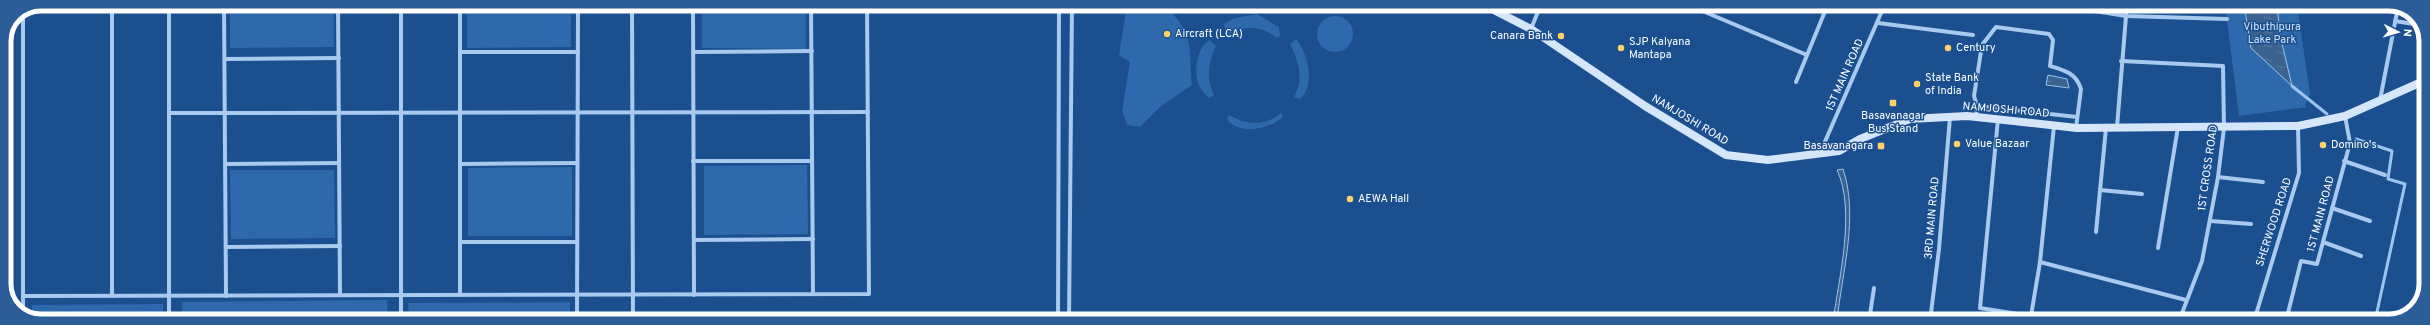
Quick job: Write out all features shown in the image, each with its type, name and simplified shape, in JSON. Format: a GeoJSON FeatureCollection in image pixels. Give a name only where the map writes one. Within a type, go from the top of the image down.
{"type":"FeatureCollection","features":[{"type":"Feature","properties":{"kind":"main road","name":"NAMJOSHI ROAD"},"geometry":{"type":"LineString","coordinates":[[1496,11],[1531,29],[1645,106],[1726,155],[1768,160],[1820,152],[1839,151],[1860,138],[1910,119],[1950,117],[1998,118],[2054,126],[2077,122],[2106,128],[2224,128],[2298,126],[2345,116],[2419,83]]}},
{"type":"Feature","properties":{"kind":"street"},"geometry":{"type":"LineString","coordinates":[[112,11],[112,296]]}},
{"type":"Feature","properties":{"kind":"street"},"geometry":{"type":"LineString","coordinates":[[169,11],[169,314]]}},
{"type":"Feature","properties":{"kind":"street"},"geometry":{"type":"LineString","coordinates":[[224,11],[226,296]]}},
{"type":"Feature","properties":{"kind":"street"},"geometry":{"type":"LineString","coordinates":[[338,11],[340,295]]}},
{"type":"Feature","properties":{"kind":"street"},"geometry":{"type":"LineString","coordinates":[[401,11],[401,314]]}},
{"type":"Feature","properties":{"kind":"street"},"geometry":{"type":"LineString","coordinates":[[460,11],[460,295]]}},
{"type":"Feature","properties":{"kind":"street"},"geometry":{"type":"LineString","coordinates":[[577,314],[578,11]]}},
{"type":"Feature","properties":{"kind":"street"},"geometry":{"type":"LineString","coordinates":[[632,11],[632,314]]}},
{"type":"Feature","properties":{"kind":"street"},"geometry":{"type":"LineString","coordinates":[[693,11],[694,294]]}},
{"type":"Feature","properties":{"kind":"street"},"geometry":{"type":"LineString","coordinates":[[812,11],[813,294]]}},
{"type":"Feature","properties":{"kind":"street"},"geometry":{"type":"LineString","coordinates":[[24,296],[869,294],[867,11]]}},
{"type":"Feature","properties":{"kind":"street"},"geometry":{"type":"LineString","coordinates":[[1058,314],[1059,11]]}},
{"type":"Feature","properties":{"kind":"street"},"geometry":{"type":"LineString","coordinates":[[1070,314],[1072,11]]}},
{"type":"Feature","properties":{"kind":"street"},"geometry":{"type":"LineString","coordinates":[[1531,29],[1538,11]]}},
{"type":"Feature","properties":{"kind":"street"},"geometry":{"type":"LineString","coordinates":[[1702,11],[1807,55]]}},
{"type":"Feature","properties":{"kind":"street"},"geometry":{"type":"LineString","coordinates":[[1796,82],[1825,11]]}},
{"type":"Feature","properties":{"kind":"street","name":"1ST MAIN ROAD"},"geometry":{"type":"LineString","coordinates":[[1820,152],[1882,11]]}},
{"type":"Feature","properties":{"kind":"street"},"geometry":{"type":"LineString","coordinates":[[2095,11],[2126,16],[2227,19]]}},
{"type":"Feature","properties":{"kind":"street"},"geometry":{"type":"LineString","coordinates":[[2117,128],[2121,61],[2126,11]]}},
{"type":"Feature","properties":{"kind":"street"},"geometry":{"type":"LineString","coordinates":[[2380,100],[2397,13]]}},
{"type":"Feature","properties":{"kind":"street"},"geometry":{"type":"LineString","coordinates":[[23,17],[24,309]]}},
{"type":"Feature","properties":{"kind":"street"},"geometry":{"type":"LineString","coordinates":[[2395,22],[2414,25]]}},
{"type":"Feature","properties":{"kind":"street"},"geometry":{"type":"LineString","coordinates":[[1878,23],[1973,35]]}},
{"type":"Feature","properties":{"kind":"street"},"geometry":{"type":"LineString","coordinates":[[1976,117],[1977,106],[1974,96],[1982,45],[1996,27],[2049,34],[2053,40],[2050,66],[2068,72],[2079,84],[2077,122],[1977,106]]}},
{"type":"Feature","properties":{"kind":"street"},"geometry":{"type":"LineString","coordinates":[[693,52],[812,51]]}},
{"type":"Feature","properties":{"kind":"street"},"geometry":{"type":"LineString","coordinates":[[460,52],[578,52]]}},
{"type":"Feature","properties":{"kind":"street"},"geometry":{"type":"LineString","coordinates":[[225,59],[339,58]]}},
{"type":"Feature","properties":{"kind":"street","name":"1ST CROSS ROAD"},"geometry":{"type":"LineString","coordinates":[[2121,61],[2222,66],[2224,128],[2218,177],[2202,261],[2181,314]]}},
{"type":"Feature","properties":{"kind":"street"},"geometry":{"type":"LineString","coordinates":[[169,113],[868,112]]}},
{"type":"Feature","properties":{"kind":"street","name":"1ST MAIN ROAD"},"geometry":{"type":"LineString","coordinates":[[2288,314],[2301,261],[2317,264],[2350,143],[2345,116]]}},
{"type":"Feature","properties":{"kind":"street","name":"3RD MAIN ROAD"},"geometry":{"type":"LineString","coordinates":[[1931,314],[1939,249],[1950,117]]}},
{"type":"Feature","properties":{"kind":"street"},"geometry":{"type":"LineString","coordinates":[[1998,118],[1980,308],[2018,314]]}},
{"type":"Feature","properties":{"kind":"street"},"geometry":{"type":"LineString","coordinates":[[2031,314],[2040,262],[2054,126]]}},
{"type":"Feature","properties":{"kind":"street","name":"SHERWOOD ROAD"},"geometry":{"type":"LineString","coordinates":[[2256,314],[2299,174],[2298,126]]}},
{"type":"Feature","properties":{"kind":"street"},"geometry":{"type":"LineString","coordinates":[[2158,248],[2178,127]]}},
{"type":"Feature","properties":{"kind":"street"},"geometry":{"type":"LineString","coordinates":[[2096,232],[2106,128]]}},
{"type":"Feature","properties":{"kind":"street"},"geometry":{"type":"LineString","coordinates":[[694,161],[812,161]]}},
{"type":"Feature","properties":{"kind":"street"},"geometry":{"type":"LineString","coordinates":[[2344,161],[2385,175]]}},
{"type":"Feature","properties":{"kind":"street"},"geometry":{"type":"LineString","coordinates":[[226,164],[339,163]]}},
{"type":"Feature","properties":{"kind":"street"},"geometry":{"type":"LineString","coordinates":[[460,164],[577,163]]}},
{"type":"Feature","properties":{"kind":"street"},"geometry":{"type":"LineString","coordinates":[[2218,177],[2263,182]]}},
{"type":"Feature","properties":{"kind":"street"},"geometry":{"type":"LineString","coordinates":[[2100,190],[2142,194]]}},
{"type":"Feature","properties":{"kind":"street"},"geometry":{"type":"LineString","coordinates":[[2332,208],[2370,222]]}},
{"type":"Feature","properties":{"kind":"street"},"geometry":{"type":"LineString","coordinates":[[2210,221],[2251,224]]}},
{"type":"Feature","properties":{"kind":"street"},"geometry":{"type":"LineString","coordinates":[[694,240],[812,239]]}},
{"type":"Feature","properties":{"kind":"street"},"geometry":{"type":"LineString","coordinates":[[460,242],[577,242]]}},
{"type":"Feature","properties":{"kind":"street"},"geometry":{"type":"LineString","coordinates":[[2323,242],[2361,256]]}},
{"type":"Feature","properties":{"kind":"street"},"geometry":{"type":"LineString","coordinates":[[226,246],[340,246]]}},
{"type":"Feature","properties":{"kind":"street"},"geometry":{"type":"LineString","coordinates":[[2040,262],[2186,300]]}},
{"type":"Feature","properties":{"kind":"street"},"geometry":{"type":"LineString","coordinates":[[1870,314],[1874,288]]}},
{"type":"Feature","properties":{"kind":"green space"},"geometry":{"type":"Polygon","coordinates":[[[230,11],[334,11],[334,47],[230,48],[230,11]]]}},
{"type":"Feature","properties":{"kind":"green space"},"geometry":{"type":"Polygon","coordinates":[[[467,11],[571,11],[571,47],[467,48],[467,11]]]}},
{"type":"Feature","properties":{"kind":"green space"},"geometry":{"type":"Polygon","coordinates":[[[702,11],[806,11],[806,49],[702,48],[702,11]]]}},
{"type":"Feature","properties":{"kind":"green space"},"geometry":{"type":"Polygon","coordinates":[[[1126,11],[1170,11],[1186,32],[1190,50],[1192,85],[1161,106],[1140,127],[1127,125],[1122,111],[1130,62],[1119,55],[1126,11]]]}},
{"type":"Feature","properties":{"kind":"green space","name":"Vibuthipura Lake Park"},"geometry":{"type":"Polygon","coordinates":[[[2226,11],[2298,11],[2310,94],[2305,105],[2307,107],[2239,116],[2226,11]]]}},
{"type":"Feature","properties":{"kind":"green space"},"geometry":{"type":"Polygon","coordinates":[[[1257,14],[1279,27],[1280,36],[1277,38],[1258,29],[1246,28],[1226,36],[1224,24],[1235,18],[1257,14]]]}},
{"type":"Feature","properties":{"kind":"green space"},"geometry":{"type":"Polygon","coordinates":[[[1339,16],[1348,21],[1352,27],[1352,41],[1348,47],[1339,52],[1331,52],[1322,47],[1318,41],[1317,30],[1322,21],[1328,17],[1339,16]]]}},
{"type":"Feature","properties":{"kind":"green space"},"geometry":{"type":"Polygon","coordinates":[[[1210,40],[1216,46],[1211,58],[1209,70],[1211,89],[1214,95],[1209,98],[1199,85],[1196,72],[1199,53],[1210,40]]]}},
{"type":"Feature","properties":{"kind":"green space"},"geometry":{"type":"Polygon","coordinates":[[[1297,40],[1301,46],[1309,70],[1308,86],[1300,99],[1294,97],[1300,77],[1296,57],[1290,44],[1297,40]]]}},
{"type":"Feature","properties":{"kind":"green space"},"geometry":{"type":"Polygon","coordinates":[[[1281,113],[1283,117],[1277,121],[1270,125],[1255,129],[1239,128],[1227,119],[1229,115],[1242,121],[1255,123],[1268,121],[1281,113]]]}},
{"type":"Feature","properties":{"kind":"green space"},"geometry":{"type":"Polygon","coordinates":[[[807,165],[808,234],[704,235],[704,166],[807,165]]]}},
{"type":"Feature","properties":{"kind":"green space"},"geometry":{"type":"Polygon","coordinates":[[[572,167],[572,236],[468,236],[468,168],[572,167]]]}},
{"type":"Feature","properties":{"kind":"green space"},"geometry":{"type":"Polygon","coordinates":[[[230,170],[334,170],[335,238],[231,239],[230,170]]]}},
{"type":"Feature","properties":{"kind":"green space"},"geometry":{"type":"Polygon","coordinates":[[[387,300],[388,314],[182,314],[182,302],[387,300]]]}},
{"type":"Feature","properties":{"kind":"green space"},"geometry":{"type":"Polygon","coordinates":[[[570,302],[570,314],[409,314],[408,303],[570,302]]]}},
{"type":"Feature","properties":{"kind":"green space"},"geometry":{"type":"Polygon","coordinates":[[[163,304],[163,314],[37,314],[32,312],[32,305],[163,304]]]}},
{"type":"Feature","properties":{"kind":"water"},"geometry":{"type":"Polygon","coordinates":[[[2245,11],[2278,11],[2280,35],[2292,86],[2251,48],[2245,11]]]}},
{"type":"Feature","properties":{"kind":"water"},"geometry":{"type":"Polygon","coordinates":[[[2048,75],[2067,79],[2069,88],[2046,85],[2048,75]]]}},
{"type":"Feature","properties":{"kind":"water"},"geometry":{"type":"Polygon","coordinates":[[[1843,169],[1848,187],[1850,206],[1848,244],[1838,314],[1834,314],[1842,265],[1846,224],[1843,186],[1837,170],[1843,169]]]}},
{"type":"Feature","properties":{"kind":"waterway"},"geometry":{"type":"LineString","coordinates":[[2292,86],[2327,114]]}},
{"type":"Feature","properties":{"kind":"waterway"},"geometry":{"type":"LineString","coordinates":[[2356,139],[2392,151],[2388,179],[2405,184],[2377,314]]}},
{"type":"Feature","properties":{"kind":"place","name":"Aircraft (LCA)"},"geometry":{"type":"Point","coordinates":[1167,34]}},
{"type":"Feature","properties":{"kind":"place","name":"Canara Bank"},"geometry":{"type":"Point","coordinates":[1561,36]}},
{"type":"Feature","properties":{"kind":"place","name":"SJP Kalyana Mantapa"},"geometry":{"type":"Point","coordinates":[1621,48]}},
{"type":"Feature","properties":{"kind":"place","name":"Century"},"geometry":{"type":"Point","coordinates":[1948,48]}},
{"type":"Feature","properties":{"kind":"place","name":"State Bank of India"},"geometry":{"type":"Point","coordinates":[1917,84]}},
{"type":"Feature","properties":{"kind":"place","name":"Basavanagar Bus Stand"},"geometry":{"type":"Point","coordinates":[1893,103]}},
{"type":"Feature","properties":{"kind":"place","name":"Value Bazaar"},"geometry":{"type":"Point","coordinates":[1957,144]}},
{"type":"Feature","properties":{"kind":"place","name":"Domino's"},"geometry":{"type":"Point","coordinates":[2323,145]}},
{"type":"Feature","properties":{"kind":"place","name":"Basavanagara"},"geometry":{"type":"Point","coordinates":[1881,146]}},
{"type":"Feature","properties":{"kind":"place","name":"AEWA Hall"},"geometry":{"type":"Point","coordinates":[1350,199]}}]}
